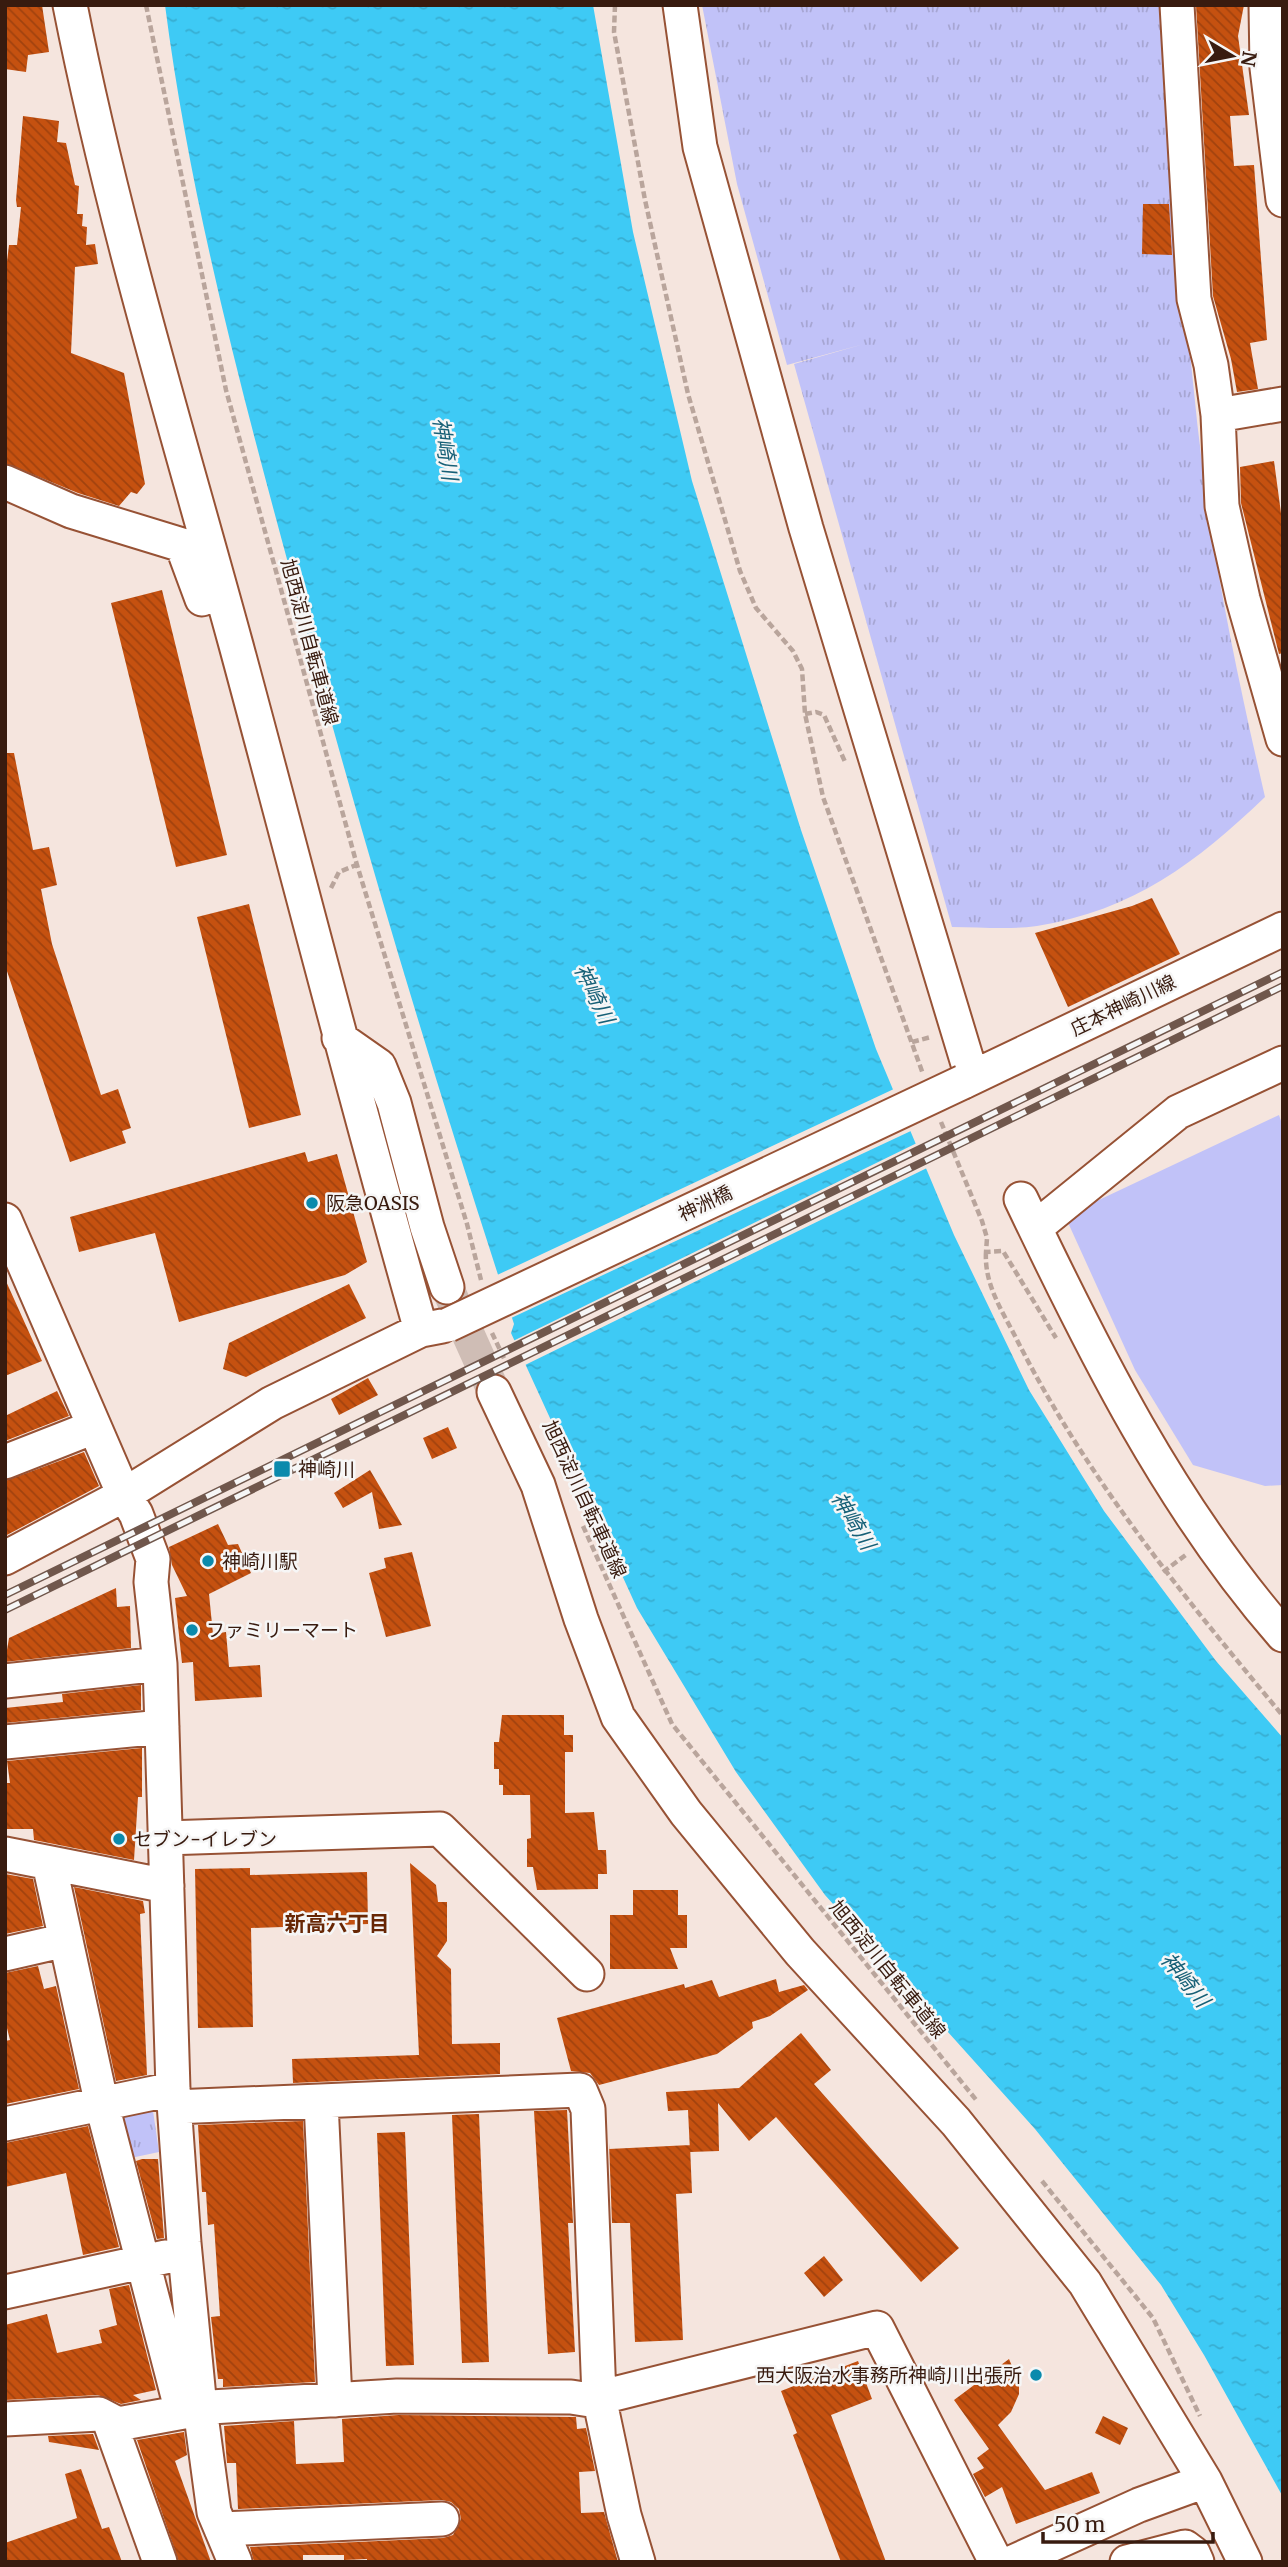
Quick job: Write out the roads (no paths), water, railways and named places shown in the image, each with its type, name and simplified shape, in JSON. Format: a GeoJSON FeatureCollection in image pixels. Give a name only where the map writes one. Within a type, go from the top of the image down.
{"type":"FeatureCollection","features":[{"type":"Feature","properties":{"kind":"street"},"geometry":{"type":"LineString","coordinates":[[70,5],[102,153],[144,320],[236,645],[340,1038],[435,1327]]}},
{"type":"Feature","properties":{"kind":"street"},"geometry":{"type":"LineString","coordinates":[[680,5],[700,147],[806,528],[967,1080]]}},
{"type":"Feature","properties":{"kind":"street"},"geometry":{"type":"LineString","coordinates":[[1177,5],[1194,299],[1210,365],[1218,415],[1222,506],[1243,599],[1283,739]]}},
{"type":"Feature","properties":{"kind":"street"},"geometry":{"type":"LineString","coordinates":[[1266,5],[1268,80],[1283,200]]}},
{"type":"Feature","properties":{"kind":"street"},"geometry":{"type":"LineString","coordinates":[[1218,415],[1283,404]]}},
{"type":"Feature","properties":{"kind":"street"},"geometry":{"type":"LineString","coordinates":[[5,482],[71,511],[182,544],[211,623],[236,645]]}},
{"type":"Feature","properties":{"kind":"street","name":"庄本神崎川線"},"geometry":{"type":"LineString","coordinates":[[967,1080],[1283,929]]}},
{"type":"Feature","properties":{"kind":"street"},"geometry":{"type":"LineString","coordinates":[[340,1038],[379,1066],[394,1103],[427,1227],[447,1287]]}},
{"type":"Feature","properties":{"kind":"street"},"geometry":{"type":"LineString","coordinates":[[1283,1063],[1178,1112],[1028,1214],[1101,1363],[1168,1479],[1259,1608],[1283,1635]]}},
{"type":"Feature","properties":{"kind":"street","name":"神洲橋"},"geometry":{"type":"LineString","coordinates":[[5,1558],[124,1495],[272,1403],[967,1080]]}},
{"type":"Feature","properties":{"kind":"street"},"geometry":{"type":"LineString","coordinates":[[5,1220],[21,1295],[94,1427],[124,1495],[136,1514],[153,1559],[151,1582],[160,1664],[174,2098],[185,2253],[191,2410]]}},
{"type":"Feature","properties":{"kind":"street"},"geometry":{"type":"LineString","coordinates":[[494,1392],[538,1485],[581,1619],[618,1717],[686,1813],[800,1952],[956,2122],[1085,2283],[1205,2481],[1245,2562]]}},
{"type":"Feature","properties":{"kind":"street"},"geometry":{"type":"LineString","coordinates":[[5,1462],[94,1427]]}},
{"type":"Feature","properties":{"kind":"street"},"geometry":{"type":"LineString","coordinates":[[5,1681],[160,1664]]}},
{"type":"Feature","properties":{"kind":"street"},"geometry":{"type":"LineString","coordinates":[[5,1742],[162,1727]]}},
{"type":"Feature","properties":{"kind":"street"},"geometry":{"type":"LineString","coordinates":[[166,1838],[440,1829],[587,1974]]}},
{"type":"Feature","properties":{"kind":"street"},"geometry":{"type":"LineString","coordinates":[[5,1854],[167,1886]]}},
{"type":"Feature","properties":{"kind":"street"},"geometry":{"type":"LineString","coordinates":[[49,1863],[101,2101],[144,2262],[191,2410],[214,2512],[235,2562]]}},
{"type":"Feature","properties":{"kind":"street"},"geometry":{"type":"LineString","coordinates":[[5,1954],[66,1940]]}},
{"type":"Feature","properties":{"kind":"street"},"geometry":{"type":"LineString","coordinates":[[5,2124],[101,2101],[174,2098],[321,2102],[580,2090],[588,2109],[598,2397],[624,2515],[638,2562]]}},
{"type":"Feature","properties":{"kind":"street"},"geometry":{"type":"LineString","coordinates":[[321,2102],[335,2400]]}},
{"type":"Feature","properties":{"kind":"street"},"geometry":{"type":"LineString","coordinates":[[5,2292],[185,2253]]}},
{"type":"Feature","properties":{"kind":"street"},"geometry":{"type":"LineString","coordinates":[[5,2419],[99,2414],[118,2424],[191,2410],[397,2396],[571,2396],[590,2400],[877,2328],[996,2562]]}},
{"type":"Feature","properties":{"kind":"street"},"geometry":{"type":"LineString","coordinates":[[109,2420],[160,2562]]}},
{"type":"Feature","properties":{"kind":"street"},"geometry":{"type":"LineString","coordinates":[[1013,2562],[1139,2505],[1205,2481]]}},
{"type":"Feature","properties":{"kind":"street"},"geometry":{"type":"LineString","coordinates":[[221,2529],[442,2519]]}},
{"type":"Feature","properties":{"kind":"street"},"geometry":{"type":"LineString","coordinates":[[1127,2562],[1185,2547],[1193,2553],[1197,2562]]}},
{"type":"Feature","properties":{"kind":"water"},"geometry":{"type":"Polygon","coordinates":[[[165,5],[593,5],[633,232],[692,481],[801,830],[876,1049],[954,1235],[1029,1390],[1104,1511],[1216,1661],[1283,1738],[1283,2497],[1204,2355],[1161,2285],[1035,2129],[825,1895],[736,1772],[637,1608],[511,1333],[514,1324],[454,1138],[370,857],[253,433],[202,220],[165,5]]]}},
{"type":"Feature","properties":{"kind":"tunnel"},"geometry":{"type":"LineString","coordinates":[[447,1287],[494,1392]]}},
{"type":"Feature","properties":{"kind":"railway"},"geometry":{"type":"LineString","coordinates":[[5,1595],[1283,972]]}},
{"type":"Feature","properties":{"kind":"railway"},"geometry":{"type":"LineString","coordinates":[[5,1610],[1283,986]]}},
{"type":"Feature","properties":{"kind":"place","name":"阪急OASIS"},"geometry":{"type":"Point","coordinates":[312,1203]}},
{"type":"Feature","properties":{"kind":"place","name":"神崎川"},"geometry":{"type":"Point","coordinates":[282,1469]}},
{"type":"Feature","properties":{"kind":"place","name":"神崎川駅"},"geometry":{"type":"Point","coordinates":[208,1561]}},
{"type":"Feature","properties":{"kind":"place","name":"ファミリーマート"},"geometry":{"type":"Point","coordinates":[192,1630]}},
{"type":"Feature","properties":{"kind":"place","name":"セブン-イレブン"},"geometry":{"type":"Point","coordinates":[119,1839]}},
{"type":"Feature","properties":{"kind":"place","name":"西大阪治水事務所神崎川出張所"},"geometry":{"type":"Point","coordinates":[1036,2375]}},
{"type":"Feature","properties":{"kind":"district","name":"新高六丁目"},"geometry":{"type":"Point","coordinates":[337,1924]}}]}
